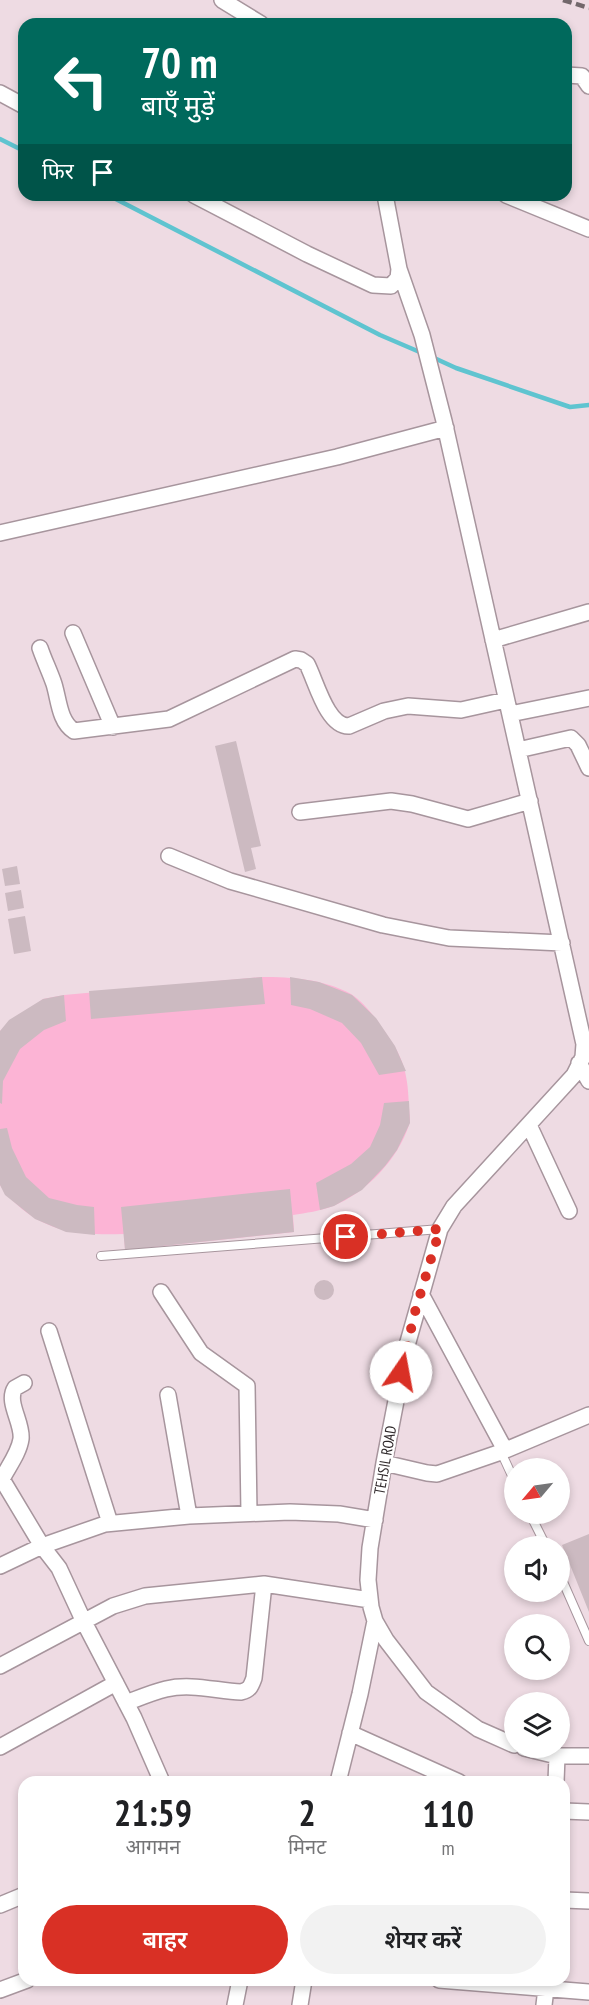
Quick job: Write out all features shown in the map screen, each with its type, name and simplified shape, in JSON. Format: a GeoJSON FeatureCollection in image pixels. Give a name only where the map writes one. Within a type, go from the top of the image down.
{"type":"FeatureCollection","features":[{"type":"Feature","properties":{"kind":"street"},"geometry":{"type":"LineString","coordinates":[[222,0],[251,18]]}},
{"type":"Feature","properties":{"kind":"street"},"geometry":{"type":"LineString","coordinates":[[572,75],[582,76],[589,86]]}},
{"type":"Feature","properties":{"kind":"street"},"geometry":{"type":"LineString","coordinates":[[0,93],[18,103]]}},
{"type":"Feature","properties":{"kind":"street"},"geometry":{"type":"LineString","coordinates":[[205,201],[307,254],[373,285],[391,286],[398,278],[399,269]]}},
{"type":"Feature","properties":{"kind":"street"},"geometry":{"type":"LineString","coordinates":[[386,201],[399,269],[422,335],[445,425],[562,943],[582,1035],[589,1081]]}},
{"type":"Feature","properties":{"kind":"street"},"geometry":{"type":"LineString","coordinates":[[521,201],[589,229]]}},
{"type":"Feature","properties":{"kind":"street"},"geometry":{"type":"LineString","coordinates":[[0,533],[337,457],[445,425]]}},
{"type":"Feature","properties":{"kind":"street"},"geometry":{"type":"LineString","coordinates":[[493,640],[589,612]]}},
{"type":"Feature","properties":{"kind":"street"},"geometry":{"type":"LineString","coordinates":[[73,633],[113,727]]}},
{"type":"Feature","properties":{"kind":"street"},"geometry":{"type":"LineString","coordinates":[[40,648],[68,727],[81,732],[154,722],[176,716],[295,659],[307,664],[329,713],[343,726],[357,723],[384,711],[408,706],[460,710],[589,698]]}},
{"type":"Feature","properties":{"kind":"street"},"geometry":{"type":"LineString","coordinates":[[518,750],[571,738],[578,745],[589,768]]}},
{"type":"Feature","properties":{"kind":"street"},"geometry":{"type":"LineString","coordinates":[[300,812],[391,801],[412,804],[468,819],[530,801]]}},
{"type":"Feature","properties":{"kind":"street"},"geometry":{"type":"LineString","coordinates":[[169,856],[230,882],[416,932],[449,938],[562,943]]}},
{"type":"Feature","properties":{"kind":"street","name":"TEHSIL ROAD"},"geometry":{"type":"LineString","coordinates":[[504,1740],[478,1729],[426,1692],[400,1660],[375,1620],[368,1580],[370,1548],[406,1349],[440,1229],[454,1206],[574,1075],[584,1058]]}},
{"type":"Feature","properties":{"kind":"street"},"geometry":{"type":"LineString","coordinates":[[529,1125],[569,1211]]}},
{"type":"Feature","properties":{"kind":"street"},"geometry":{"type":"LineString","coordinates":[[161,1292],[201,1353],[247,1386],[249,1514]]}},
{"type":"Feature","properties":{"kind":"street"},"geometry":{"type":"LineString","coordinates":[[420,1294],[503,1451]]}},
{"type":"Feature","properties":{"kind":"street"},"geometry":{"type":"LineString","coordinates":[[49,1330],[110,1523]]}},
{"type":"Feature","properties":{"kind":"street"},"geometry":{"type":"LineString","coordinates":[[24,1383],[15,1388],[12,1397],[21,1439],[1,1477],[6,1497],[59,1568],[134,1718],[159,1776]]}},
{"type":"Feature","properties":{"kind":"street"},"geometry":{"type":"LineString","coordinates":[[168,1395],[189,1516]]}},
{"type":"Feature","properties":{"kind":"street"},"geometry":{"type":"LineString","coordinates":[[384,1462],[437,1474],[503,1451],[589,1415]]}},
{"type":"Feature","properties":{"kind":"street"},"geometry":{"type":"LineString","coordinates":[[0,1566],[42,1546],[110,1523],[189,1516],[316,1512],[375,1520]]}},
{"type":"Feature","properties":{"kind":"street"},"geometry":{"type":"LineString","coordinates":[[0,1666],[113,1606],[145,1596],[264,1584],[370,1600]]}},
{"type":"Feature","properties":{"kind":"street"},"geometry":{"type":"LineString","coordinates":[[126,1703],[168,1688],[247,1691],[254,1678],[264,1584]]}},
{"type":"Feature","properties":{"kind":"street"},"geometry":{"type":"LineString","coordinates":[[339,1776],[360,1694],[375,1620]]}},
{"type":"Feature","properties":{"kind":"street"},"geometry":{"type":"LineString","coordinates":[[0,1747],[116,1683]]}},
{"type":"Feature","properties":{"kind":"street"},"geometry":{"type":"LineString","coordinates":[[350,1733],[446,1776]]}},
{"type":"Feature","properties":{"kind":"street"},"geometry":{"type":"LineString","coordinates":[[570,1756],[589,1756]]}},
{"type":"Feature","properties":{"kind":"street"},"geometry":{"type":"LineString","coordinates":[[556,1776],[557,1758]]}},
{"type":"Feature","properties":{"kind":"street"},"geometry":{"type":"LineString","coordinates":[[570,1811],[589,1812]]}},
{"type":"Feature","properties":{"kind":"street"},"geometry":{"type":"LineString","coordinates":[[0,1905],[18,1898]]}},
{"type":"Feature","properties":{"kind":"street"},"geometry":{"type":"LineString","coordinates":[[570,1900],[589,1901]]}},
{"type":"Feature","properties":{"kind":"street"},"geometry":{"type":"LineString","coordinates":[[0,1990],[18,1983]]}},
{"type":"Feature","properties":{"kind":"street"},"geometry":{"type":"LineString","coordinates":[[235,2005],[239,1986]]}},
{"type":"Feature","properties":{"kind":"street"},"geometry":{"type":"LineString","coordinates":[[300,2005],[303,1986]]}},
{"type":"Feature","properties":{"kind":"street"},"geometry":{"type":"LineString","coordinates":[[544,2005],[546,1986]]}},
{"type":"Feature","properties":{"kind":"street"},"geometry":{"type":"LineString","coordinates":[[557,1986],[589,1992]]}},
{"type":"Feature","properties":{"kind":"lane"},"geometry":{"type":"LineString","coordinates":[[101,1256],[440,1229]]}},
{"type":"Feature","properties":{"kind":"lane"},"geometry":{"type":"LineString","coordinates":[[503,1451],[506,1458]]}},
{"type":"Feature","properties":{"kind":"lane"},"geometry":{"type":"LineString","coordinates":[[570,1598],[589,1641]]}},
{"type":"Feature","properties":{"kind":"shaded area"},"geometry":{"type":"Polygon","coordinates":[[[262,977],[307,980],[330,985],[351,994],[371,1013],[398,1053],[406,1078],[410,1123],[404,1138],[389,1162],[369,1184],[333,1206],[293,1215],[294,1232],[125,1250],[124,1234],[83,1233],[46,1224],[22,1209],[7,1195],[0,1185],[0,1031],[43,999],[64,995],[262,977]]]}},
{"type":"Feature","properties":{"kind":"building"},"geometry":{"type":"Polygon","coordinates":[[[236,741],[261,846],[251,848],[256,869],[245,872],[215,746],[236,741]]]}},
{"type":"Feature","properties":{"kind":"building"},"geometry":{"type":"Polygon","coordinates":[[[17,866],[20,884],[5,886],[2,869],[17,866]]]}},
{"type":"Feature","properties":{"kind":"building"},"geometry":{"type":"Polygon","coordinates":[[[21,890],[24,908],[8,911],[5,893],[21,890]]]}},
{"type":"Feature","properties":{"kind":"building"},"geometry":{"type":"Polygon","coordinates":[[[25,916],[31,951],[14,954],[8,919],[25,916]]]}},
{"type":"Feature","properties":{"kind":"building"},"geometry":{"type":"Polygon","coordinates":[[[262,977],[265,1004],[91,1019],[89,991],[262,977]]]}},
{"type":"Feature","properties":{"kind":"building"},"geometry":{"type":"Polygon","coordinates":[[[290,977],[319,982],[352,995],[376,1018],[395,1046],[406,1071],[379,1075],[361,1043],[342,1023],[310,1009],[291,1005],[290,977]]]}},
{"type":"Feature","properties":{"kind":"building"},"geometry":{"type":"Polygon","coordinates":[[[64,995],[66,1021],[44,1030],[20,1049],[3,1081],[2,1104],[0,1103],[0,1031],[9,1020],[43,999],[64,995]]]}},
{"type":"Feature","properties":{"kind":"building"},"geometry":{"type":"Polygon","coordinates":[[[409,1101],[410,1123],[397,1150],[385,1166],[362,1190],[334,1206],[320,1210],[316,1183],[351,1164],[370,1147],[380,1125],[384,1103],[409,1101]]]}},
{"type":"Feature","properties":{"kind":"building"},"geometry":{"type":"Polygon","coordinates":[[[7,1128],[12,1148],[26,1177],[49,1198],[94,1207],[95,1235],[66,1232],[35,1219],[5,1195],[0,1185],[0,1129],[7,1128]]]}},
{"type":"Feature","properties":{"kind":"building"},"geometry":{"type":"Polygon","coordinates":[[[290,1189],[294,1232],[125,1250],[121,1207],[290,1189]]]}},
{"type":"Feature","properties":{"kind":"building"},"geometry":{"type":"Polygon","coordinates":[[[324,1280],[331,1283],[334,1290],[331,1297],[324,1300],[317,1297],[314,1290],[317,1283],[324,1280]]]}},
{"type":"Feature","properties":{"kind":"building"},"geometry":{"type":"Polygon","coordinates":[[[589,1534],[589,1612],[570,1565],[570,1542],[589,1534]]]}},
{"type":"Feature","properties":{"kind":"waterway"},"geometry":{"type":"LineString","coordinates":[[0,139],[18,148]]}},
{"type":"Feature","properties":{"kind":"waterway"},"geometry":{"type":"LineString","coordinates":[[120,201],[380,335],[422,353]]}},
{"type":"Feature","properties":{"kind":"waterway"},"geometry":{"type":"LineString","coordinates":[[432,357],[456,368],[570,407],[589,405]]}},
{"type":"Feature","properties":{"kind":"railway"},"geometry":{"type":"LineString","coordinates":[[563,0],[589,8]]}},
{"type":"Feature","properties":{"kind":"route"},"geometry":{"type":"LineString","coordinates":[[346,1237],[440,1229],[415,1312],[401,1372]]}}]}
